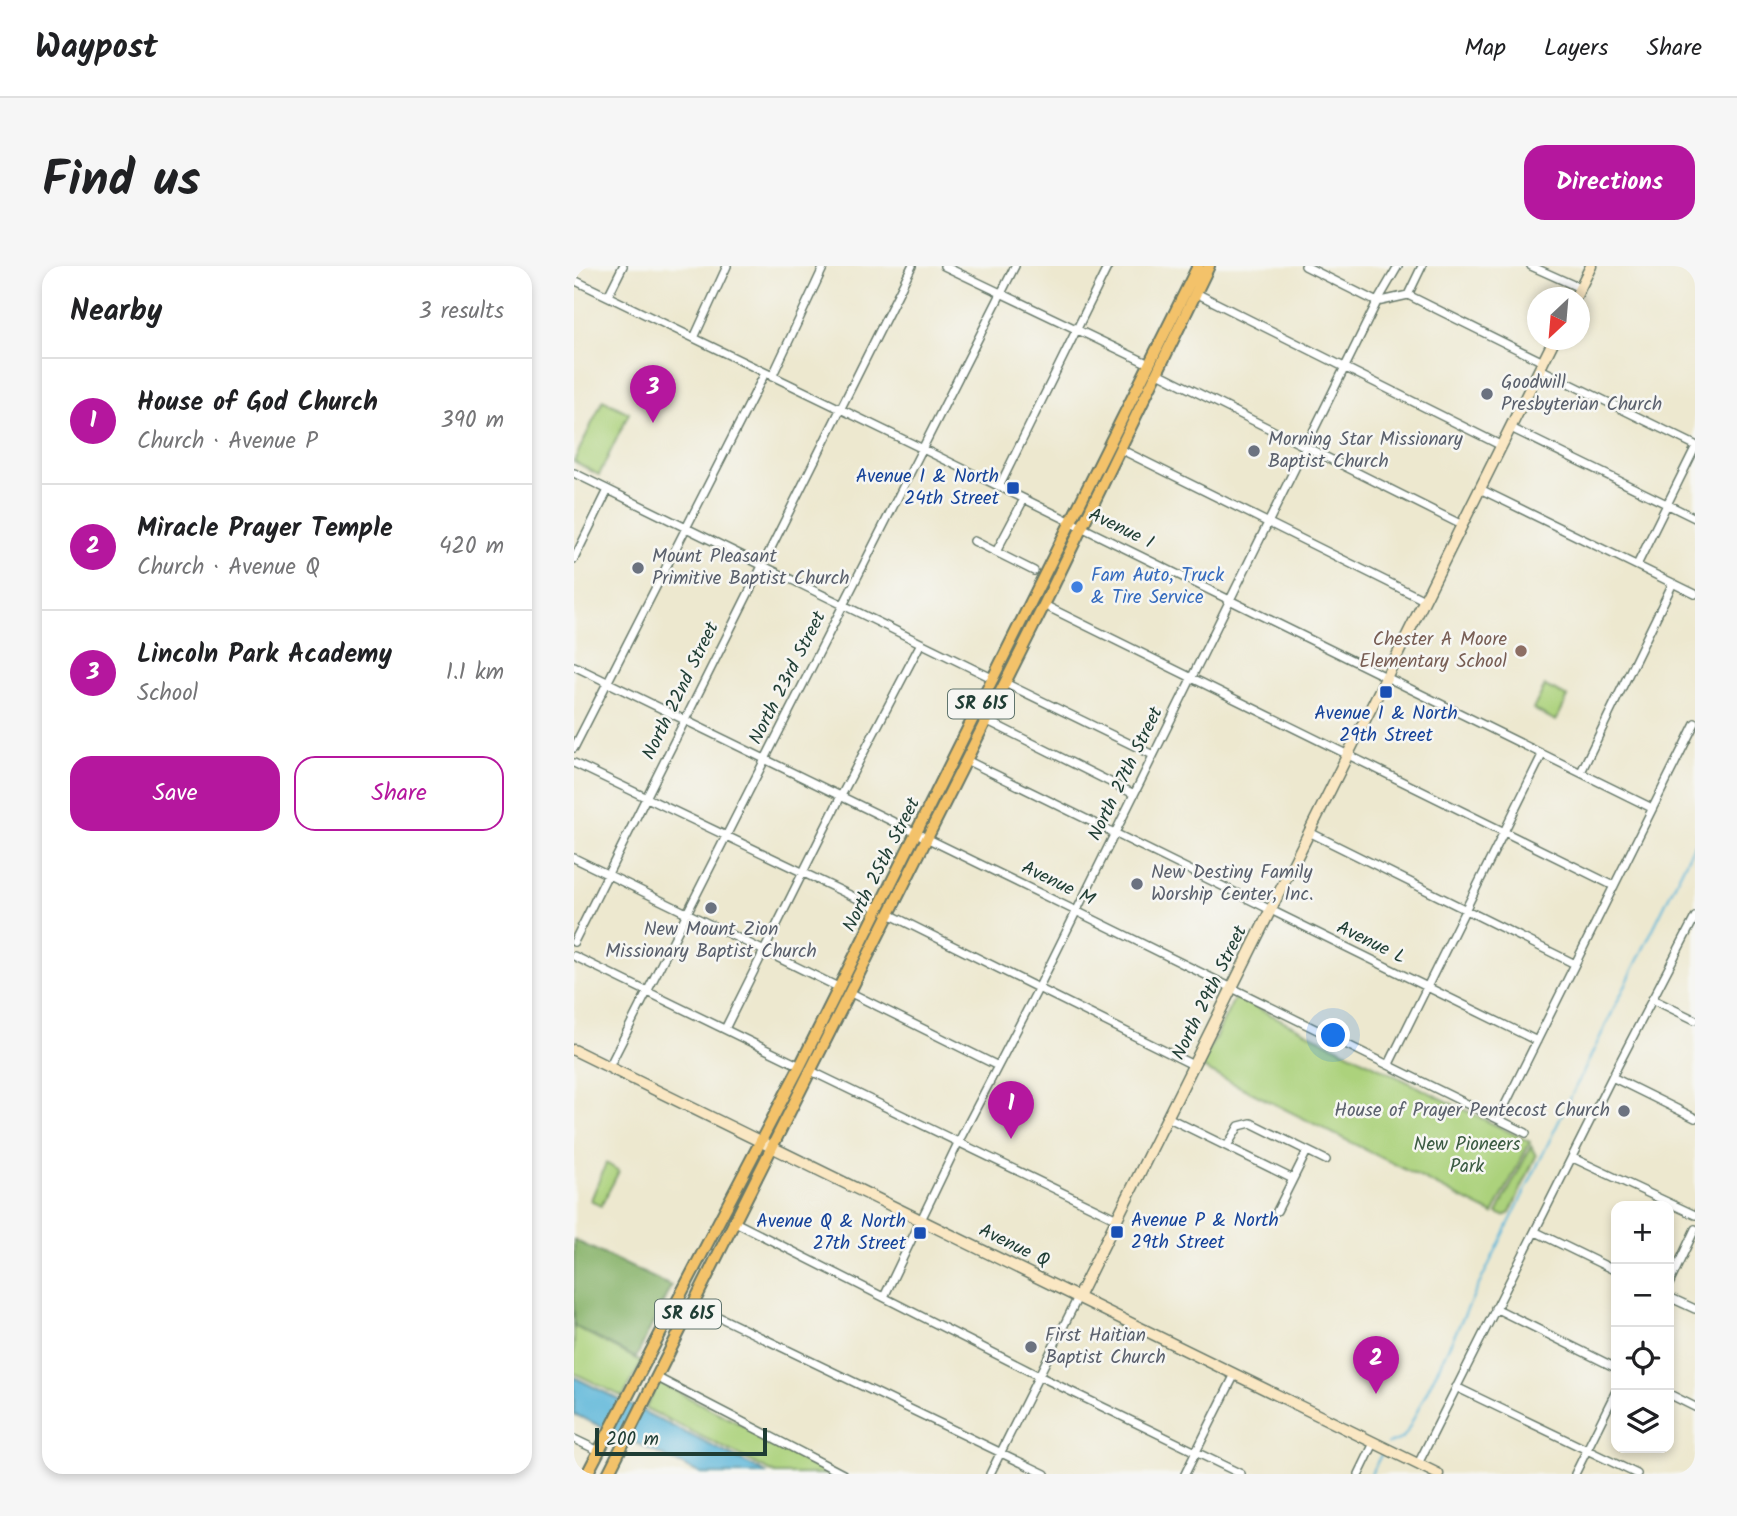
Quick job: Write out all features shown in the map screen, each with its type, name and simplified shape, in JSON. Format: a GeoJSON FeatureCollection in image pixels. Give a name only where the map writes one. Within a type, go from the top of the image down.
{"type":"FeatureCollection","features":[{"type":"Feature","properties":{"kind":"main road","name":"North 25th Street"},"geometry":{"type":"LineString","coordinates":[[922,836],[966,760],[986,720],[1000,681],[1044,605],[1149,364],[1198,266]]}},
{"type":"Feature","properties":{"kind":"main road","name":"North 25th Street"},"geometry":{"type":"LineString","coordinates":[[587,1474],[651,1351],[767,1144],[1077,525],[1120,449],[1207,266]]}},
{"type":"Feature","properties":{"kind":"main road"},"geometry":{"type":"LineString","coordinates":[[1128,433],[1128,425],[1152,376],[1153,370],[1149,364]]}},
{"type":"Feature","properties":{"kind":"main road"},"geometry":{"type":"LineString","coordinates":[[972,748],[972,738],[1000,681]]}},
{"type":"Feature","properties":{"kind":"main road","name":"North 25th Street"},"geometry":{"type":"LineString","coordinates":[[805,1068],[817,1055],[817,1045],[844,990]]}},
{"type":"Feature","properties":{"kind":"main road","name":"North 25th Street"},"geometry":{"type":"LineString","coordinates":[[608,1474],[658,1378],[767,1144]]}},
{"type":"Feature","properties":{"kind":"main road"},"geometry":{"type":"LineString","coordinates":[[651,1351],[652,1367],[658,1378]]}},
{"type":"Feature","properties":{"kind":"street"},"geometry":{"type":"LineString","coordinates":[[608,296],[623,266]]}},
{"type":"Feature","properties":{"kind":"street"},"geometry":{"type":"LineString","coordinates":[[694,338],[727,266]]}},
{"type":"Feature","properties":{"kind":"street"},"geometry":{"type":"LineString","coordinates":[[574,748],[685,528],[769,375],[824,266]]}},
{"type":"Feature","properties":{"kind":"street","name":"North 22nd Street"},"geometry":{"type":"LineString","coordinates":[[574,942],[912,266]]}},
{"type":"Feature","properties":{"kind":"street"},"geometry":{"type":"LineString","coordinates":[[944,266],[1149,364]]}},
{"type":"Feature","properties":{"kind":"street","name":"North 23rd Street"},"geometry":{"type":"LineString","coordinates":[[609,1067],[1015,266]]}},
{"type":"Feature","properties":{"kind":"street"},"geometry":{"type":"LineString","coordinates":[[999,486],[1108,266]]}},
{"type":"Feature","properties":{"kind":"street"},"geometry":{"type":"LineString","coordinates":[[1305,266],[1377,302],[1408,295],[1695,447],[1637,565]]}},
{"type":"Feature","properties":{"kind":"street","name":"North 27th Street"},"geometry":{"type":"LineString","coordinates":[[884,1297],[1377,302],[1398,266]]}},
{"type":"Feature","properties":{"kind":"street"},"geometry":{"type":"LineString","coordinates":[[1408,295],[1422,266]]}},
{"type":"Feature","properties":{"kind":"street"},"geometry":{"type":"LineString","coordinates":[[1531,266],[1568,287]]}},
{"type":"Feature","properties":{"kind":"street"},"geometry":{"type":"LineString","coordinates":[[1581,287],[1591,266]]}},
{"type":"Feature","properties":{"kind":"street","name":"Avenue I"},"geometry":{"type":"LineString","coordinates":[[574,280],[1653,808]]}},
{"type":"Feature","properties":{"kind":"street"},"geometry":{"type":"LineString","coordinates":[[1196,293],[1502,446]]}},
{"type":"Feature","properties":{"kind":"street","name":"North 29th Street"},"geometry":{"type":"LineString","coordinates":[[989,1474],[1549,350]]}},
{"type":"Feature","properties":{"kind":"street"},"geometry":{"type":"LineString","coordinates":[[1158,373],[1462,525]]}},
{"type":"Feature","properties":{"kind":"street"},"geometry":{"type":"LineString","coordinates":[[1511,428],[1695,518]]}},
{"type":"Feature","properties":{"kind":"street"},"geometry":{"type":"LineString","coordinates":[[1120,449],[1424,600]]}},
{"type":"Feature","properties":{"kind":"street"},"geometry":{"type":"LineString","coordinates":[[574,473],[1153,755]]}},
{"type":"Feature","properties":{"kind":"street"},"geometry":{"type":"LineString","coordinates":[[1480,489],[1695,594]]}},
{"type":"Feature","properties":{"kind":"street"},"geometry":{"type":"LineString","coordinates":[[574,559],[608,490]]}},
{"type":"Feature","properties":{"kind":"street"},"geometry":{"type":"LineString","coordinates":[[996,552],[1024,499]]}},
{"type":"Feature","properties":{"kind":"street"},"geometry":{"type":"LineString","coordinates":[[974,541],[1034,571]]}},
{"type":"Feature","properties":{"kind":"street"},"geometry":{"type":"LineString","coordinates":[[1581,772],[1673,583]]}},
{"type":"Feature","properties":{"kind":"street"},"geometry":{"type":"LineString","coordinates":[[1044,605],[1614,886]]}},
{"type":"Feature","properties":{"kind":"street"},"geometry":{"type":"LineString","coordinates":[[725,1028],[921,643]]}},
{"type":"Feature","properties":{"kind":"street","name":"Avenue M"},"geometry":{"type":"LineString","coordinates":[[574,666],[1526,1133]]}},
{"type":"Feature","properties":{"kind":"street"},"geometry":{"type":"LineString","coordinates":[[986,720],[1134,794]]}},
{"type":"Feature","properties":{"kind":"street"},"geometry":{"type":"LineString","coordinates":[[1498,1119],[1695,723]]}},
{"type":"Feature","properties":{"kind":"street"},"geometry":{"type":"LineString","coordinates":[[1389,1064],[1542,755]]}},
{"type":"Feature","properties":{"kind":"street","name":"Avenue L"},"geometry":{"type":"LineString","coordinates":[[966,760],[1537,1041]]}},
{"type":"Feature","properties":{"kind":"street"},"geometry":{"type":"LineString","coordinates":[[574,763],[1193,1065]]}},
{"type":"Feature","properties":{"kind":"street"},"geometry":{"type":"LineString","coordinates":[[1309,832],[1575,964]]}},
{"type":"Feature","properties":{"kind":"street"},"geometry":{"type":"LineString","coordinates":[[574,858],[998,1066]]}},
{"type":"Feature","properties":{"kind":"street"},"geometry":{"type":"LineString","coordinates":[[1418,1464],[1612,1077],[1694,921]]}},
{"type":"Feature","properties":{"kind":"street"},"geometry":{"type":"LineString","coordinates":[[574,956],[1117,1219]]}},
{"type":"Feature","properties":{"kind":"street"},"geometry":{"type":"LineString","coordinates":[[1652,999],[1695,1020]]}},
{"type":"Feature","properties":{"kind":"street","name":"Avenue Q"},"geometry":{"type":"LineString","coordinates":[[574,1050],[1438,1474]]}},
{"type":"Feature","properties":{"kind":"street"},"geometry":{"type":"LineString","coordinates":[[1612,1077],[1695,1118]]}},
{"type":"Feature","properties":{"kind":"street"},"geometry":{"type":"LineString","coordinates":[[1167,1117],[1293,1178]]}},
{"type":"Feature","properties":{"kind":"street"},"geometry":{"type":"LineString","coordinates":[[1227,1146],[1239,1126],[1251,1123],[1326,1160]]}},
{"type":"Feature","properties":{"kind":"street"},"geometry":{"type":"LineString","coordinates":[[1277,1211],[1307,1151]]}},
{"type":"Feature","properties":{"kind":"street"},"geometry":{"type":"LineString","coordinates":[[1573,1158],[1695,1215]]}},
{"type":"Feature","properties":{"kind":"street"},"geometry":{"type":"LineString","coordinates":[[733,1221],[1039,1376],[1241,1474]]}},
{"type":"Feature","properties":{"kind":"street"},"geometry":{"type":"LineString","coordinates":[[1674,1273],[1695,1229]]}},
{"type":"Feature","properties":{"kind":"street"},"geometry":{"type":"LineString","coordinates":[[1536,1232],[1611,1269]]}},
{"type":"Feature","properties":{"kind":"street"},"geometry":{"type":"LineString","coordinates":[[1674,1300],[1695,1310]]}},
{"type":"Feature","properties":{"kind":"street"},"geometry":{"type":"LineString","coordinates":[[692,1304],[1045,1474]]}},
{"type":"Feature","properties":{"kind":"street"},"geometry":{"type":"LineString","coordinates":[[1495,1308],[1611,1366]]}},
{"type":"Feature","properties":{"kind":"street"},"geometry":{"type":"LineString","coordinates":[[1185,1474],[1235,1374]]}},
{"type":"Feature","properties":{"kind":"street"},"geometry":{"type":"LineString","coordinates":[[658,1378],[843,1474]]}},
{"type":"Feature","properties":{"kind":"street"},"geometry":{"type":"LineString","coordinates":[[1456,1387],[1637,1474]]}},
{"type":"Feature","properties":{"kind":"street"},"geometry":{"type":"LineString","coordinates":[[1674,1396],[1695,1406]]}},
{"type":"Feature","properties":{"kind":"street"},"geometry":{"type":"LineString","coordinates":[[1575,1474],[1611,1402]]}},
{"type":"Feature","properties":{"kind":"street"},"geometry":{"type":"LineString","coordinates":[[574,1439],[599,1451]]}},
{"type":"Feature","properties":{"kind":"street"},"geometry":{"type":"LineString","coordinates":[[1359,1474],[1374,1443]]}},
{"type":"Feature","properties":{"kind":"green space"},"geometry":{"type":"Polygon","coordinates":[[[603,400],[629,413],[599,475],[574,461],[603,400]]]}},
{"type":"Feature","properties":{"kind":"green space"},"geometry":{"type":"Polygon","coordinates":[[[1545,686],[1568,697],[1556,721],[1533,709],[1545,686]]]}},
{"type":"Feature","properties":{"kind":"green space","name":"New Pioneers Park"},"geometry":{"type":"Polygon","coordinates":[[[1235,997],[1530,1142],[1493,1214],[1201,1067],[1235,997]]]}},
{"type":"Feature","properties":{"kind":"green space"},"geometry":{"type":"Polygon","coordinates":[[[1531,1146],[1536,1156],[1510,1213],[1504,1216],[1497,1213],[1531,1146]]]}},
{"type":"Feature","properties":{"kind":"green space"},"geometry":{"type":"Polygon","coordinates":[[[606,1163],[619,1171],[601,1206],[591,1200],[606,1163]]]}},
{"type":"Feature","properties":{"kind":"green space"},"geometry":{"type":"Polygon","coordinates":[[[574,1240],[671,1286],[636,1358],[574,1326],[574,1240]]]}},
{"type":"Feature","properties":{"kind":"green space"},"geometry":{"type":"Polygon","coordinates":[[[574,1326],[642,1362],[623,1397],[574,1373],[574,1326]]]}},
{"type":"Feature","properties":{"kind":"green space"},"geometry":{"type":"Polygon","coordinates":[[[659,1382],[836,1474],[776,1474],[645,1408],[659,1382]]]}},
{"type":"Feature","properties":{"kind":"water"},"geometry":{"type":"Polygon","coordinates":[[[574,1377],[768,1474],[701,1474],[574,1414],[574,1377]]]}},
{"type":"Feature","properties":{"kind":"waterway"},"geometry":{"type":"LineString","coordinates":[[1388,1444],[1406,1434],[1695,843]]}},
{"type":"Feature","properties":{"kind":"waterway"},"geometry":{"type":"LineString","coordinates":[[1371,1474],[1382,1453]]}},
{"type":"Feature","properties":{"kind":"place","name":"Goodwill Presbyterian Church"},"geometry":{"type":"Point","coordinates":[1487,394]}},
{"type":"Feature","properties":{"kind":"place","name":"Lincoln Park Academy"},"geometry":{"type":"Point","coordinates":[653,423]}},
{"type":"Feature","properties":{"kind":"place","name":"Morning Star Missionary Baptist Church"},"geometry":{"type":"Point","coordinates":[1254,451]}},
{"type":"Feature","properties":{"kind":"place","name":"Avenue I & North 24th Street"},"geometry":{"type":"Point","coordinates":[1013,488]}},
{"type":"Feature","properties":{"kind":"place","name":"Mount Pleasant Primitive Baptist Church"},"geometry":{"type":"Point","coordinates":[638,568]}},
{"type":"Feature","properties":{"kind":"place","name":"Fam Auto, Truck & Tire Service"},"geometry":{"type":"Point","coordinates":[1077,587]}},
{"type":"Feature","properties":{"kind":"place","name":"Chester A Moore Elementary School"},"geometry":{"type":"Point","coordinates":[1521,651]}},
{"type":"Feature","properties":{"kind":"place","name":"Avenue I & North 29th Street"},"geometry":{"type":"Point","coordinates":[1386,692]}},
{"type":"Feature","properties":{"kind":"place","name":"New Destiny Family Worship Center, Inc."},"geometry":{"type":"Point","coordinates":[1137,884]}},
{"type":"Feature","properties":{"kind":"place","name":"New Mount Zion Missionary Baptist Church"},"geometry":{"type":"Point","coordinates":[711,908]}},
{"type":"Feature","properties":{"kind":"place","name":"House of Prayer Pentecost Church"},"geometry":{"type":"Point","coordinates":[1624,1111]}},
{"type":"Feature","properties":{"kind":"place","name":"House of God Church"},"geometry":{"type":"Point","coordinates":[1011,1139]}},
{"type":"Feature","properties":{"kind":"place","name":"Avenue P & North 29th Street"},"geometry":{"type":"Point","coordinates":[1117,1232]}},
{"type":"Feature","properties":{"kind":"place","name":"Avenue Q & North 27th Street"},"geometry":{"type":"Point","coordinates":[920,1233]}},
{"type":"Feature","properties":{"kind":"place","name":"First Haitian Baptist Church"},"geometry":{"type":"Point","coordinates":[1031,1347]}},
{"type":"Feature","properties":{"kind":"place","name":"Miracle Prayer Temple"},"geometry":{"type":"Point","coordinates":[1376,1394]}}]}
